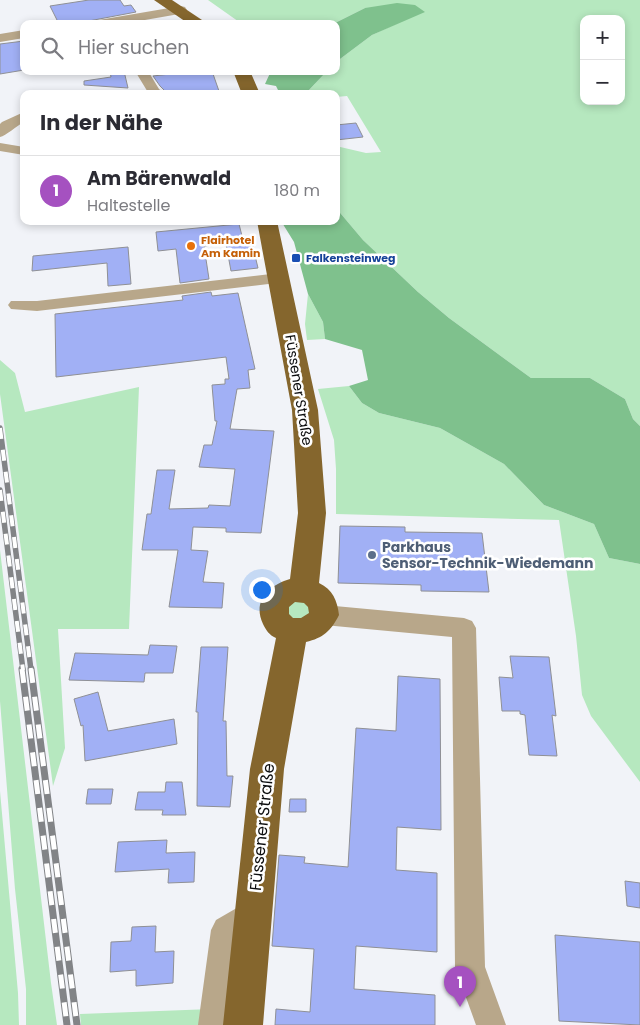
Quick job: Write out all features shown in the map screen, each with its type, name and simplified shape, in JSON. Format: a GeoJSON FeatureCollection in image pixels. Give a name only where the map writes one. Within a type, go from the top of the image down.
{"type":"FeatureCollection","features":[{"type":"Feature","properties":{"kind":"main road"},"geometry":{"type":"LineString","coordinates":[[162,0],[195,20]]}},
{"type":"Feature","properties":{"kind":"main road"},"geometry":{"type":"LineString","coordinates":[[243,75],[249,90]]}},
{"type":"Feature","properties":{"kind":"main road","name":"Füssener Straße"},"geometry":{"type":"LineString","coordinates":[[268,225],[305,410],[312,513],[303,590]]}},
{"type":"Feature","properties":{"kind":"main road"},"geometry":{"type":"LineString","coordinates":[[303,590],[317,596],[322,601],[324,615],[316,626],[301,632],[293,631],[284,628],[277,622],[273,608],[276,602],[287,592],[303,590]]}},
{"type":"Feature","properties":{"kind":"main road","name":"Füssener Straße"},"geometry":{"type":"LineString","coordinates":[[243,1025],[267,769],[293,631]]}},
{"type":"Feature","properties":{"kind":"street"},"geometry":{"type":"LineString","coordinates":[[141,20],[181,10]]}},
{"type":"Feature","properties":{"kind":"street"},"geometry":{"type":"LineString","coordinates":[[0,38],[20,35]]}},
{"type":"Feature","properties":{"kind":"street"},"geometry":{"type":"LineString","coordinates":[[143,75],[150,90]]}},
{"type":"Feature","properties":{"kind":"street"},"geometry":{"type":"LineString","coordinates":[[0,134],[7,125],[20,118]]}},
{"type":"Feature","properties":{"kind":"street"},"geometry":{"type":"LineString","coordinates":[[0,147],[20,151]]}},
{"type":"Feature","properties":{"kind":"street"},"geometry":{"type":"LineString","coordinates":[[17,305],[38,306],[279,278]]}},
{"type":"Feature","properties":{"kind":"street"},"geometry":{"type":"LineString","coordinates":[[324,615],[464,628],[470,967],[491,1025]]}},
{"type":"Feature","properties":{"kind":"street"},"geometry":{"type":"LineString","coordinates":[[213,1025],[226,930],[254,912]]}},
{"type":"Feature","properties":{"kind":"green space"},"geometry":{"type":"Polygon","coordinates":[[[208,0],[640,0],[640,426],[633,419],[625,399],[590,378],[531,378],[449,318],[418,292],[363,240],[340,213],[340,147],[366,153],[381,152],[347,96],[340,97],[340,90],[309,90],[323,75],[340,75],[340,59],[372,35],[424,11],[365,8],[340,20],[236,20],[208,0]]]}},
{"type":"Feature","properties":{"kind":"green space"},"geometry":{"type":"Polygon","coordinates":[[[397,3],[415,5],[425,12],[372,35],[340,59],[340,20],[365,8],[397,3]]]}},
{"type":"Feature","properties":{"kind":"green space"},"geometry":{"type":"Polygon","coordinates":[[[269,75],[323,75],[309,90],[278,90],[276,86],[265,84],[269,75]]]}},
{"type":"Feature","properties":{"kind":"green space"},"geometry":{"type":"Polygon","coordinates":[[[340,213],[363,240],[418,292],[449,318],[531,378],[590,378],[625,399],[633,419],[640,426],[640,564],[609,558],[594,524],[544,505],[504,464],[440,428],[379,413],[362,403],[349,386],[368,380],[362,350],[325,339],[323,322],[308,294],[294,242],[283,225],[340,225],[340,213]]]}},
{"type":"Feature","properties":{"kind":"green space"},"geometry":{"type":"Polygon","coordinates":[[[308,294],[323,322],[325,339],[307,340],[305,324],[308,294]]]}},
{"type":"Feature","properties":{"kind":"green space"},"geometry":{"type":"Polygon","coordinates":[[[0,360],[15,373],[25,412],[139,387],[129,629],[58,629],[65,748],[53,786],[0,394],[0,360]]]}},
{"type":"Feature","properties":{"kind":"green space"},"geometry":{"type":"Polygon","coordinates":[[[349,386],[362,403],[379,413],[440,428],[504,464],[544,505],[594,524],[609,558],[640,564],[640,782],[591,716],[582,695],[576,636],[559,520],[336,514],[334,440],[318,389],[349,386]]]}},
{"type":"Feature","properties":{"kind":"green space"},"geometry":{"type":"Polygon","coordinates":[[[0,550],[57,1025],[26,1025],[26,989],[15,889],[0,701],[0,550]]]}},
{"type":"Feature","properties":{"kind":"green space"},"geometry":{"type":"Polygon","coordinates":[[[304,599],[315,615],[290,621],[287,606],[290,602],[304,599]]]}},
{"type":"Feature","properties":{"kind":"green space"},"geometry":{"type":"Polygon","coordinates":[[[0,791],[18,993],[19,1025],[0,1025],[0,791]]]}},
{"type":"Feature","properties":{"kind":"green space"},"geometry":{"type":"Polygon","coordinates":[[[212,1009],[209,1025],[81,1025],[80,1014],[212,1009]]]}},
{"type":"Feature","properties":{"kind":"building"},"geometry":{"type":"Polygon","coordinates":[[[89,0],[120,0],[124,6],[131,5],[136,12],[94,20],[57,20],[50,6],[89,0]]]}},
{"type":"Feature","properties":{"kind":"building"},"geometry":{"type":"Polygon","coordinates":[[[20,42],[20,71],[0,74],[0,44],[20,42]]]}},
{"type":"Feature","properties":{"kind":"building"},"geometry":{"type":"Polygon","coordinates":[[[111,75],[125,75],[128,88],[84,85],[84,81],[111,77],[111,75]]]}},
{"type":"Feature","properties":{"kind":"building"},"geometry":{"type":"Polygon","coordinates":[[[213,75],[219,90],[164,90],[153,76],[213,75]]]}},
{"type":"Feature","properties":{"kind":"building"},"geometry":{"type":"Polygon","coordinates":[[[356,123],[363,137],[340,140],[340,125],[356,123]]]}},
{"type":"Feature","properties":{"kind":"building"},"geometry":{"type":"Polygon","coordinates":[[[239,225],[244,244],[252,243],[258,268],[231,271],[226,244],[204,246],[209,279],[180,283],[176,249],[158,251],[156,232],[239,225]]]}},
{"type":"Feature","properties":{"kind":"building"},"geometry":{"type":"Polygon","coordinates":[[[128,247],[131,284],[108,286],[107,263],[32,271],[33,256],[128,247]]]}},
{"type":"Feature","properties":{"kind":"building"},"geometry":{"type":"Polygon","coordinates":[[[211,292],[212,296],[238,293],[255,369],[248,370],[250,388],[237,389],[230,429],[274,431],[261,533],[226,532],[226,528],[193,527],[191,550],[208,551],[203,582],[224,583],[222,608],[169,607],[178,550],[142,550],[147,514],[151,514],[157,470],[175,470],[169,509],[208,508],[209,505],[230,506],[235,469],[199,467],[204,445],[212,445],[217,421],[215,421],[212,385],[225,384],[225,379],[229,379],[226,357],[56,377],[55,314],[183,300],[182,296],[211,292]]]}},
{"type":"Feature","properties":{"kind":"building"},"geometry":{"type":"Polygon","coordinates":[[[340,526],[405,527],[405,532],[482,533],[489,592],[421,591],[421,585],[338,583],[340,526]]]}},
{"type":"Feature","properties":{"kind":"building"},"geometry":{"type":"Polygon","coordinates":[[[150,645],[177,646],[173,673],[145,673],[144,682],[69,680],[75,653],[148,655],[150,645]]]}},
{"type":"Feature","properties":{"kind":"building"},"geometry":{"type":"Polygon","coordinates":[[[201,647],[228,647],[223,721],[226,721],[227,776],[233,776],[230,807],[197,806],[198,712],[196,712],[201,647]]]}},
{"type":"Feature","properties":{"kind":"building"},"geometry":{"type":"Polygon","coordinates":[[[510,656],[549,657],[556,716],[552,715],[557,756],[529,755],[525,715],[520,714],[520,711],[502,711],[499,677],[513,678],[510,656]]]}},
{"type":"Feature","properties":{"kind":"building"},"geometry":{"type":"Polygon","coordinates":[[[398,676],[440,679],[441,830],[397,827],[396,870],[437,873],[437,952],[356,946],[354,989],[435,995],[435,1025],[275,1025],[276,1009],[310,1012],[314,949],[272,946],[279,855],[305,857],[304,863],[348,867],[356,728],[396,731],[398,676]]]}},
{"type":"Feature","properties":{"kind":"building"},"geometry":{"type":"Polygon","coordinates":[[[98,692],[108,731],[174,719],[177,744],[85,761],[83,725],[81,726],[74,699],[98,692]]]}},
{"type":"Feature","properties":{"kind":"building"},"geometry":{"type":"Polygon","coordinates":[[[166,782],[182,782],[186,815],[162,815],[163,810],[135,810],[138,792],[165,792],[166,782]]]}},
{"type":"Feature","properties":{"kind":"building"},"geometry":{"type":"Polygon","coordinates":[[[88,789],[113,789],[111,804],[86,804],[88,789]]]}},
{"type":"Feature","properties":{"kind":"building"},"geometry":{"type":"Polygon","coordinates":[[[290,799],[306,799],[306,812],[289,812],[290,799]]]}},
{"type":"Feature","properties":{"kind":"building"},"geometry":{"type":"Polygon","coordinates":[[[167,840],[166,853],[195,852],[194,882],[168,883],[169,869],[115,872],[118,842],[167,840]]]}},
{"type":"Feature","properties":{"kind":"building"},"geometry":{"type":"Polygon","coordinates":[[[625,881],[640,883],[640,908],[627,906],[625,881]]]}},
{"type":"Feature","properties":{"kind":"building"},"geometry":{"type":"Polygon","coordinates":[[[156,926],[155,952],[174,951],[173,983],[136,986],[136,970],[110,972],[111,942],[131,941],[132,927],[156,926]]]}},
{"type":"Feature","properties":{"kind":"building"},"geometry":{"type":"Polygon","coordinates":[[[555,935],[640,942],[640,1025],[559,1021],[555,935]]]}},
{"type":"Feature","properties":{"kind":"railway"},"geometry":{"type":"LineString","coordinates":[[0,428],[31,670]]}},
{"type":"Feature","properties":{"kind":"railway"},"geometry":{"type":"LineString","coordinates":[[0,490],[23,670]]}},
{"type":"Feature","properties":{"kind":"railway"},"geometry":{"type":"LineString","coordinates":[[22,669],[67,1025]]}},
{"type":"Feature","properties":{"kind":"railway"},"geometry":{"type":"LineString","coordinates":[[31,669],[77,1025]]}},
{"type":"Feature","properties":{"kind":"place","name":"Flairhotel Am Kamin"},"geometry":{"type":"Point","coordinates":[191,246]}},
{"type":"Feature","properties":{"kind":"place","name":"Falkensteinweg"},"geometry":{"type":"Point","coordinates":[296,258]}},
{"type":"Feature","properties":{"kind":"place","name":"Parkhaus Sensor-Technik-Wiedemann"},"geometry":{"type":"Point","coordinates":[372,555]}},
{"type":"Feature","properties":{"kind":"place","name":"Am Bärenwald"},"geometry":{"type":"Point","coordinates":[460,1007]}}]}
